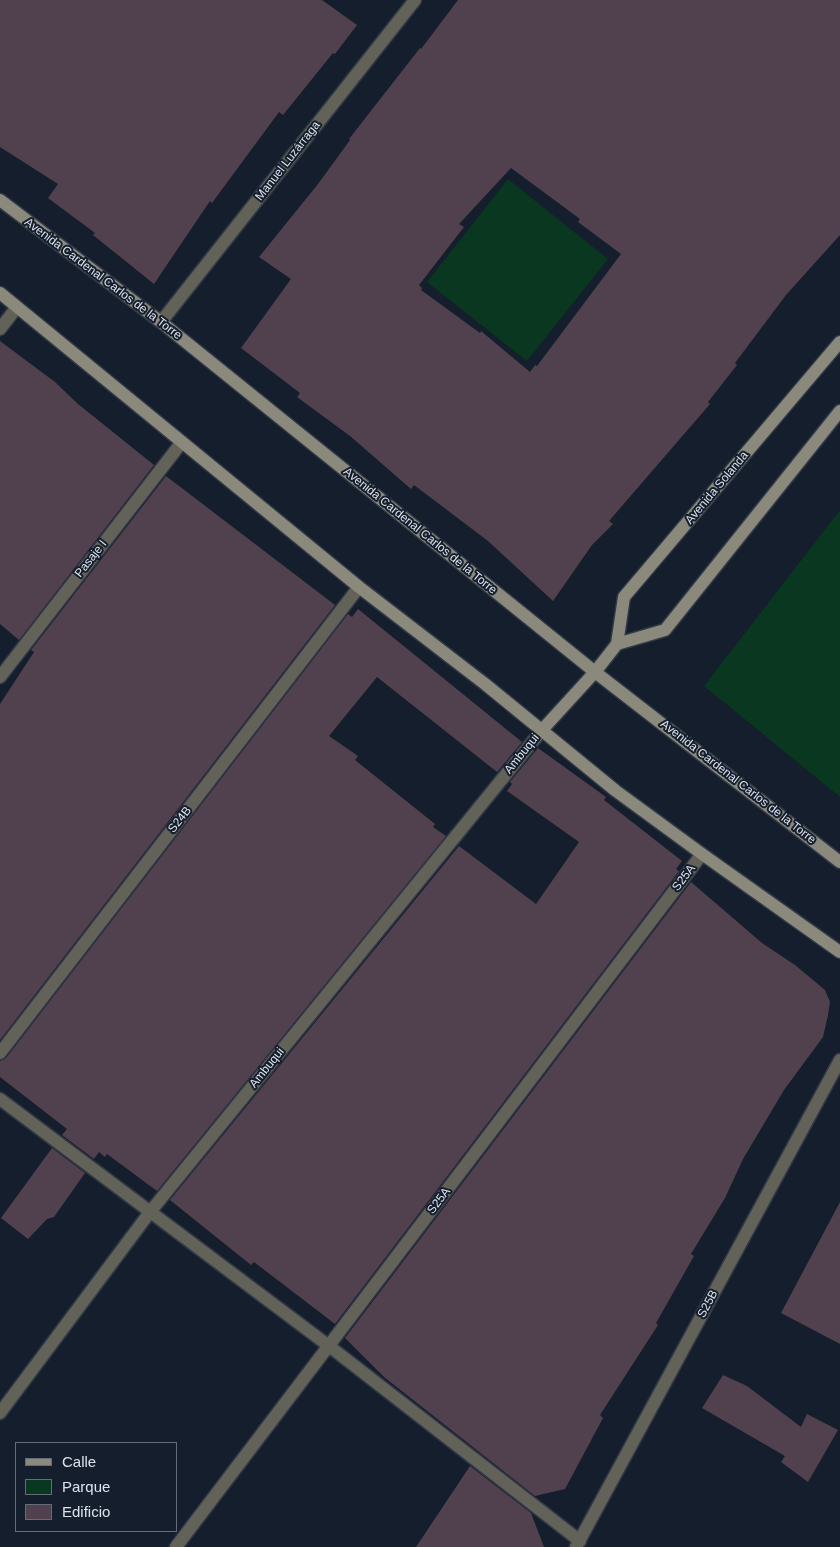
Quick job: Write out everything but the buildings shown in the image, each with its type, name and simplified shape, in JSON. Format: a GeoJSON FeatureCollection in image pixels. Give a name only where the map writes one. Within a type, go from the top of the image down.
{"type":"FeatureCollection","features":[{"type":"Feature","properties":{"kind":"street","name":"Manuel Luzárraga"},"geometry":{"type":"LineString","coordinates":[[161,322],[416,0]]}},
{"type":"Feature","properties":{"kind":"street","name":"Avenida Cardenal Carlos de la Torre"},"geometry":{"type":"LineString","coordinates":[[0,200],[161,322],[595,672],[840,862]]}},
{"type":"Feature","properties":{"kind":"street"},"geometry":{"type":"LineString","coordinates":[[0,293],[359,587],[477,678],[616,791],[840,952]]}},
{"type":"Feature","properties":{"kind":"street"},"geometry":{"type":"LineString","coordinates":[[0,329],[18,306]]}},
{"type":"Feature","properties":{"kind":"street","name":"Avenida Solanda"},"geometry":{"type":"LineString","coordinates":[[542,730],[595,672],[617,644],[624,597],[840,342]]}},
{"type":"Feature","properties":{"kind":"street"},"geometry":{"type":"LineString","coordinates":[[617,644],[665,630],[840,411]]}},
{"type":"Feature","properties":{"kind":"street","name":"Pasaje I"},"geometry":{"type":"LineString","coordinates":[[0,677],[182,442]]}},
{"type":"Feature","properties":{"kind":"street","name":"S24B"},"geometry":{"type":"LineString","coordinates":[[0,1054],[359,587]]}},
{"type":"Feature","properties":{"kind":"street","name":"Ambuqui"},"geometry":{"type":"LineString","coordinates":[[0,1413],[150,1212],[542,730]]}},
{"type":"Feature","properties":{"kind":"street","name":"S25A"},"geometry":{"type":"LineString","coordinates":[[176,1547],[702,854]]}},
{"type":"Feature","properties":{"kind":"street","name":"S25B"},"geometry":{"type":"LineString","coordinates":[[578,1544],[840,1060]]}},
{"type":"Feature","properties":{"kind":"street"},"geometry":{"type":"LineString","coordinates":[[0,1098],[329,1346],[578,1544]]}},
{"type":"Feature","properties":{"kind":"green space"},"geometry":{"type":"Polygon","coordinates":[[[508,179],[608,259],[527,361],[427,282],[508,179]]]}},
{"type":"Feature","properties":{"kind":"green space"},"geometry":{"type":"Polygon","coordinates":[[[840,510],[840,797],[704,686],[840,510]]]}}]}
